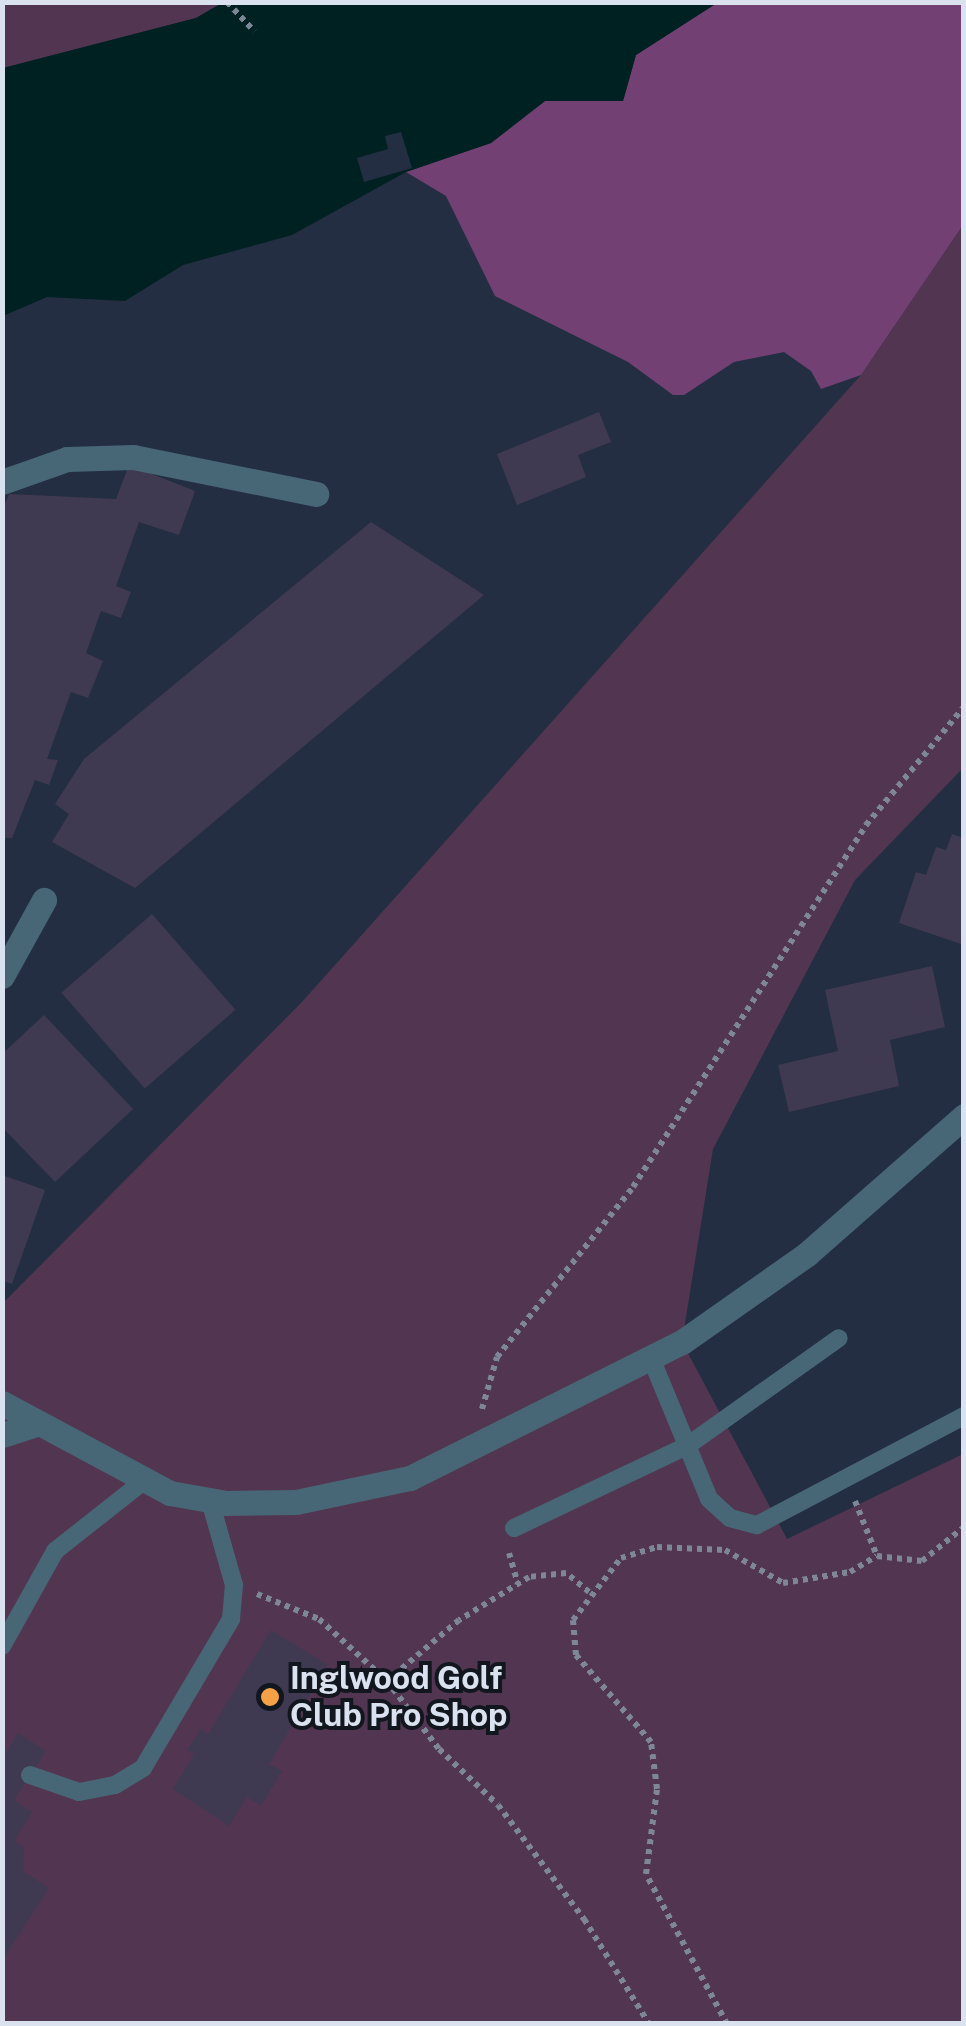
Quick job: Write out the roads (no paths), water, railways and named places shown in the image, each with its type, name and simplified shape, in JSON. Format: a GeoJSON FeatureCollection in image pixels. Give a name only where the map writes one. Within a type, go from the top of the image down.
{"type":"FeatureCollection","features":[{"type":"Feature","properties":{"kind":"street"},"geometry":{"type":"LineString","coordinates":[[2,482],[67,459],[134,457],[316,494]]}},
{"type":"Feature","properties":{"kind":"street"},"geometry":{"type":"LineString","coordinates":[[2,976],[44,900]]}},
{"type":"Feature","properties":{"kind":"street"},"geometry":{"type":"LineString","coordinates":[[2,1403],[170,1494],[210,1501],[296,1502],[410,1478],[651,1358],[807,1254],[964,1116]]}},
{"type":"Feature","properties":{"kind":"street"},"geometry":{"type":"LineString","coordinates":[[2,1435],[38,1423]]}},
{"type":"Feature","properties":{"kind":"lane"},"geometry":{"type":"LineString","coordinates":[[514,1528],[687,1446],[839,1338]]}},
{"type":"Feature","properties":{"kind":"lane"},"geometry":{"type":"LineString","coordinates":[[651,1358],[709,1499],[730,1518],[758,1525],[964,1416]]}},
{"type":"Feature","properties":{"kind":"lane"},"geometry":{"type":"LineString","coordinates":[[2,1646],[54,1551],[145,1480]]}},
{"type":"Feature","properties":{"kind":"lane"},"geometry":{"type":"LineString","coordinates":[[30,1775],[78,1792],[115,1785],[143,1768],[231,1619],[234,1585],[210,1501]]}},
{"type":"Feature","properties":{"kind":"place","name":"Inglwood Golf Club Pro Shop"},"geometry":{"type":"Point","coordinates":[270,1697]}}]}
